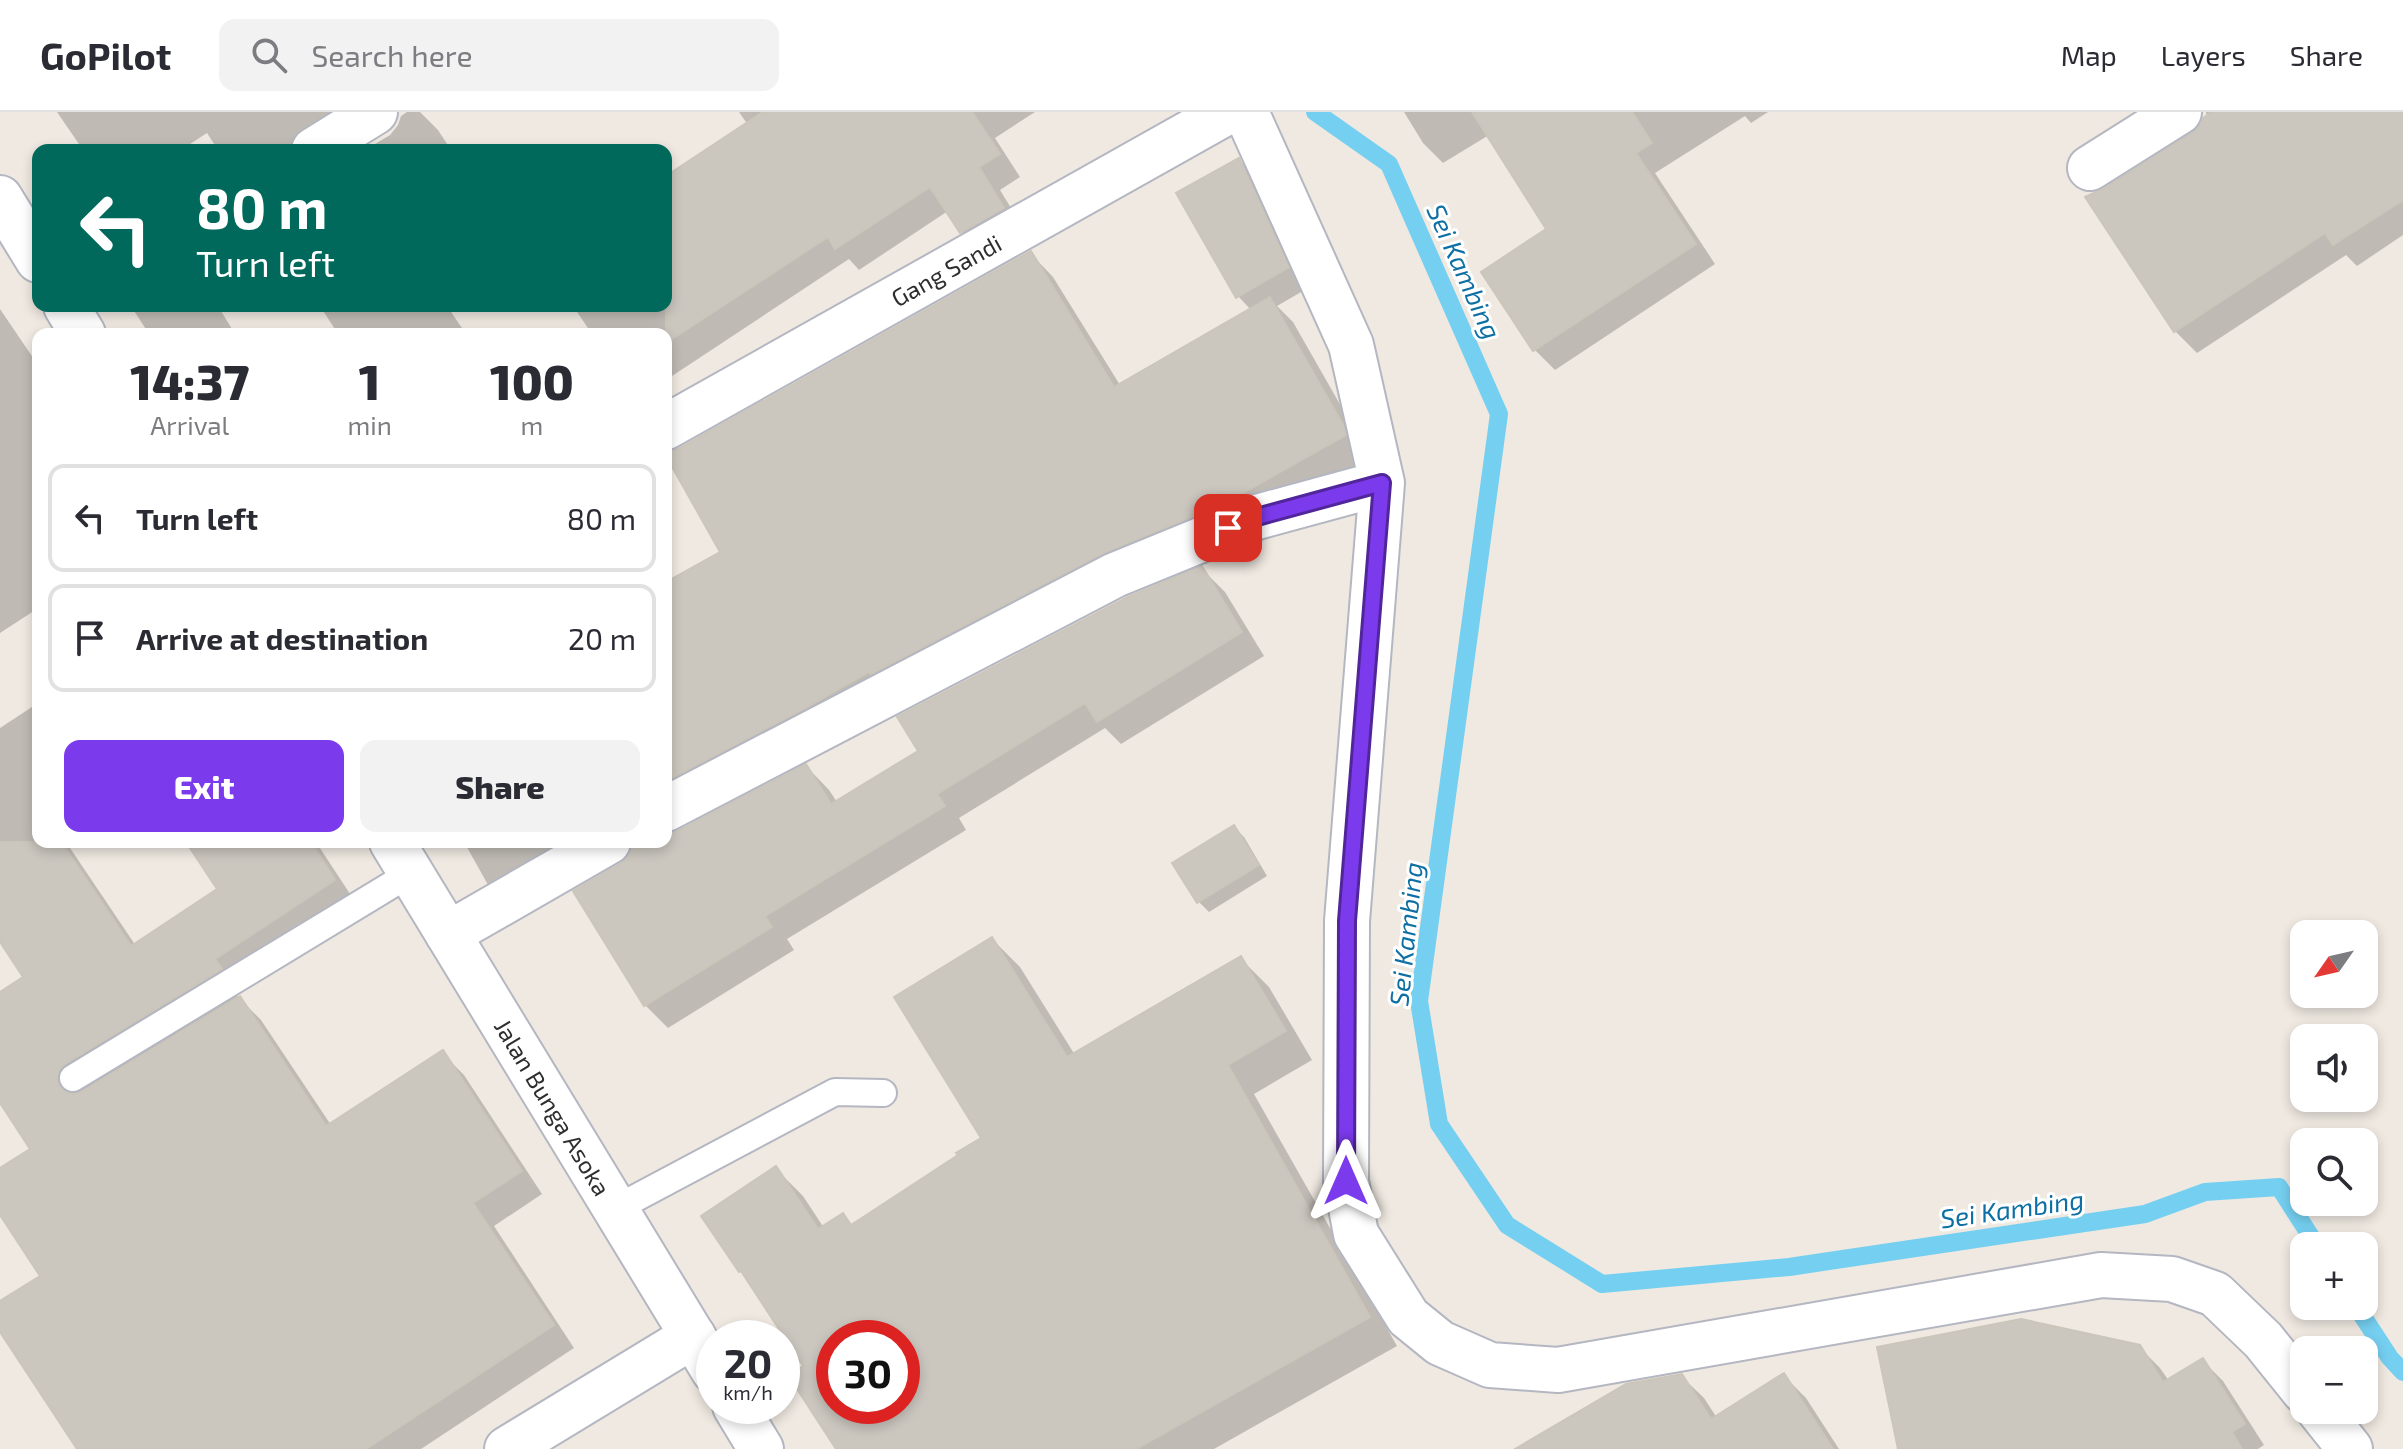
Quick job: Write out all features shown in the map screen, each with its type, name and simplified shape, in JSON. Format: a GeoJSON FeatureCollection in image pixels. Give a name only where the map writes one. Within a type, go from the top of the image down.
{"type":"FeatureCollection","features":[{"type":"Feature","properties":{"kind":"street"},"geometry":{"type":"LineString","coordinates":[[324,144],[375,112]]}},
{"type":"Feature","properties":{"kind":"street","name":"Gang Sandi"},"geometry":{"type":"LineString","coordinates":[[672,424],[1227,112]]}},
{"type":"Feature","properties":{"kind":"street"},"geometry":{"type":"LineString","coordinates":[[1246,112],[1351,345],[1382,483],[1347,921],[1346,1181],[1356,1234],[1408,1317],[1440,1343],[1490,1365],[1558,1370],[2101,1275],[2172,1279],[2215,1294],[2263,1340],[2290,1374]]}},
{"type":"Feature","properties":{"kind":"street"},"geometry":{"type":"LineString","coordinates":[[2090,168],[2179,112]]}},
{"type":"Feature","properties":{"kind":"street"},"geometry":{"type":"LineString","coordinates":[[672,806],[1115,575],[1257,517],[1382,483]]}},
{"type":"Feature","properties":{"kind":"street"},"geometry":{"type":"LineString","coordinates":[[448,934],[598,848]]}},
{"type":"Feature","properties":{"kind":"street","name":"Jalan Bunga Asoka"},"geometry":{"type":"LineString","coordinates":[[401,857],[696,1342]]}},
{"type":"Feature","properties":{"kind":"street"},"geometry":{"type":"LineString","coordinates":[[507,1449],[696,1357]]}},
{"type":"Feature","properties":{"kind":"street"},"geometry":{"type":"LineString","coordinates":[[746,1424],[761,1449]]}},
{"type":"Feature","properties":{"kind":"street"},"geometry":{"type":"LineString","coordinates":[[2330,1424],[2350,1449]]}},
{"type":"Feature","properties":{"kind":"lane"},"geometry":{"type":"LineString","coordinates":[[73,1078],[401,857]]}},
{"type":"Feature","properties":{"kind":"lane"},"geometry":{"type":"LineString","coordinates":[[615,1209],[835,1092],[883,1093]]}},
{"type":"Feature","properties":{"kind":"building"},"geometry":{"type":"Polygon","coordinates":[[[763,112],[972,112],[1000,154],[979,167],[1004,208],[960,233],[930,187],[835,249],[828,237],[672,339],[672,328],[666,328],[666,312],[672,312],[672,172],[763,112]]]}},
{"type":"Feature","properties":{"kind":"building"},"geometry":{"type":"Polygon","coordinates":[[[1472,112],[1632,112],[1652,143],[1636,153],[1696,244],[1533,351],[1481,272],[1546,229],[1472,112]]]}},
{"type":"Feature","properties":{"kind":"building"},"geometry":{"type":"Polygon","coordinates":[[[2211,112],[2403,112],[2403,200],[2333,245],[2325,233],[2174,332],[2085,197],[2192,133],[2211,112]]]}},
{"type":"Feature","properties":{"kind":"building"},"geometry":{"type":"Polygon","coordinates":[[[1239,158],[1289,267],[1236,298],[1176,193],[1239,158]]]}},
{"type":"Feature","properties":{"kind":"building"},"geometry":{"type":"Polygon","coordinates":[[[1031,251],[1114,387],[1270,297],[1346,435],[1225,503],[1104,553],[871,674],[869,672],[672,778],[672,579],[720,552],[672,467],[672,450],[1031,251]]]}},
{"type":"Feature","properties":{"kind":"building"},"geometry":{"type":"Polygon","coordinates":[[[1202,566],[1242,632],[1097,722],[1085,703],[937,794],[945,806],[765,916],[772,927],[644,1006],[573,891],[621,863],[632,848],[672,848],[672,832],[806,764],[831,804],[918,751],[897,717],[1126,598],[1202,566]]]}},
{"type":"Feature","properties":{"kind":"building"},"geometry":{"type":"Polygon","coordinates":[[[1234,825],[1259,865],[1197,903],[1172,863],[1234,825]]]}},
{"type":"Feature","properties":{"kind":"building"},"geometry":{"type":"Polygon","coordinates":[[[0,842],[32,842],[32,848],[65,848],[131,946],[217,889],[190,848],[315,848],[335,880],[215,959],[222,969],[65,1064],[57,1078],[59,1086],[66,1092],[81,1092],[240,996],[326,1126],[443,1050],[522,1171],[473,1203],[554,1325],[366,1449],[77,1449],[0,1332],[0,1301],[40,1276],[0,1215],[0,1168],[30,1149],[0,1103],[0,992],[23,977],[0,942],[0,842]]]}},
{"type":"Feature","properties":{"kind":"building"},"geometry":{"type":"Polygon","coordinates":[[[992,937],[1067,1057],[1241,956],[1286,1031],[1228,1065],[1370,1317],[1136,1449],[836,1449],[820,1424],[920,1424],[920,1320],[816,1320],[816,1418],[800,1394],[800,1368],[803,1366],[800,1361],[800,1320],[773,1320],[701,1216],[776,1166],[818,1229],[843,1213],[851,1225],[981,1138],[894,997],[992,937]]]}},
{"type":"Feature","properties":{"kind":"building"},"geometry":{"type":"Polygon","coordinates":[[[2021,1319],[2140,1345],[2163,1382],[2203,1358],[2245,1424],[2232,1432],[2242,1449],[1898,1449],[1877,1347],[2021,1319]]]}},
{"type":"Feature","properties":{"kind":"building"},"geometry":{"type":"Polygon","coordinates":[[[1784,1373],[1833,1449],[1515,1449],[1626,1384],[1682,1374],[1711,1419],[1784,1373]]]}},
{"type":"Feature","properties":{"kind":"waterway","name":"Sei Kambing"},"geometry":{"type":"LineString","coordinates":[[1315,112],[1389,164],[1499,414],[1419,1001],[1439,1124],[1507,1225],[1602,1284],[1789,1267],[2145,1214],[2205,1192],[2279,1187],[2308,1232]]}},
{"type":"Feature","properties":{"kind":"waterway","name":"Sei Kambing"},"geometry":{"type":"LineString","coordinates":[[2365,1320],[2403,1372]]}},
{"type":"Feature","properties":{"kind":"route"},"geometry":{"type":"LineString","coordinates":[[1228,528],[1257,517],[1382,483],[1347,921],[1346,1181]]}}]}
